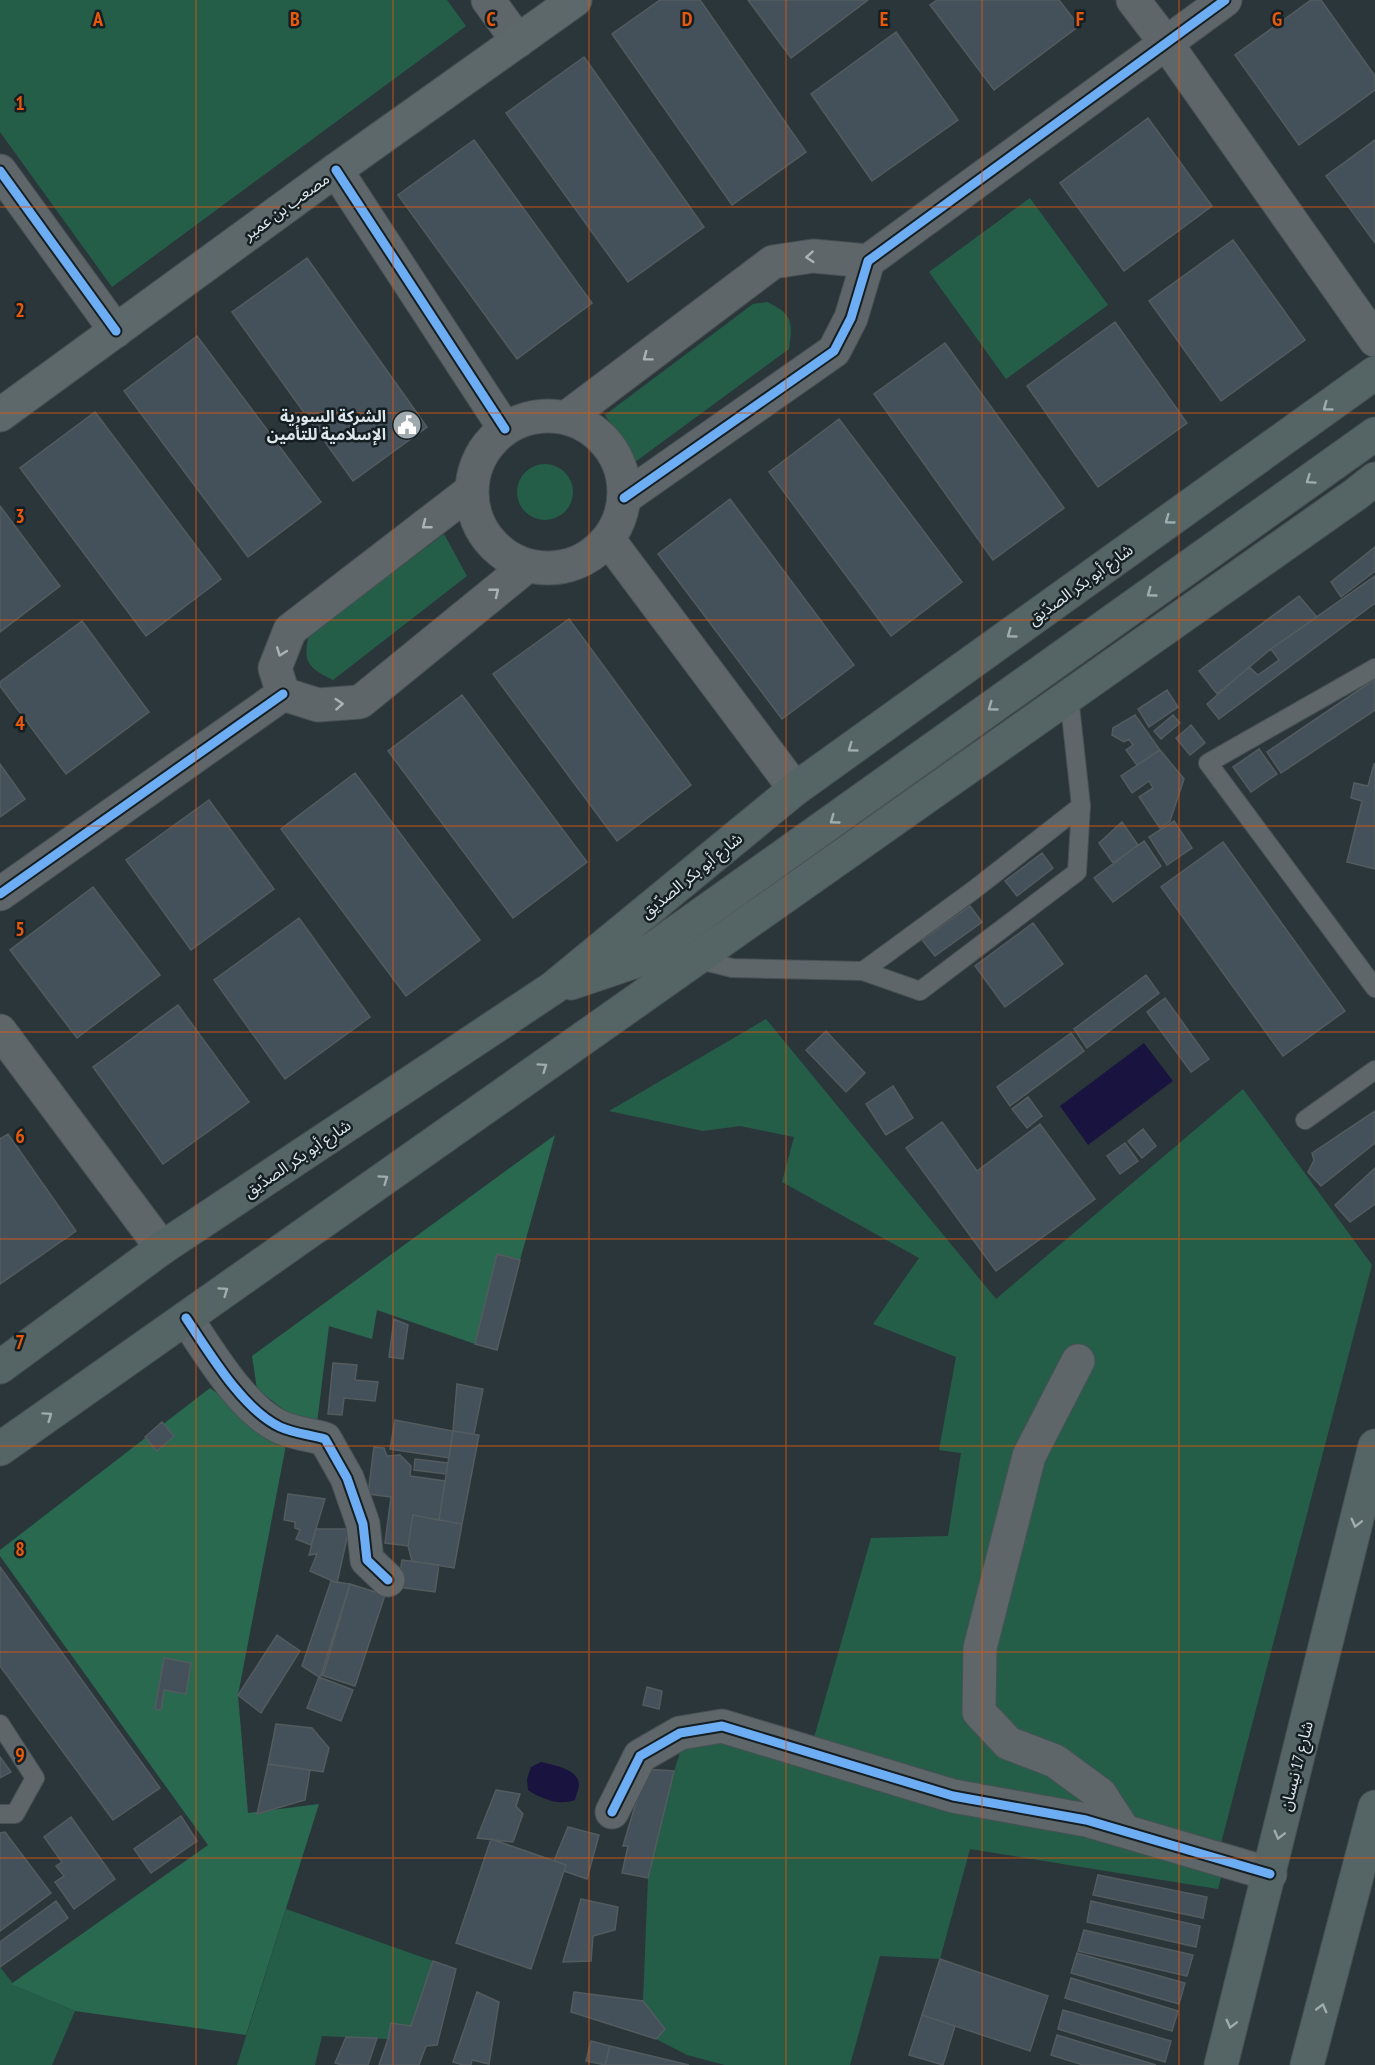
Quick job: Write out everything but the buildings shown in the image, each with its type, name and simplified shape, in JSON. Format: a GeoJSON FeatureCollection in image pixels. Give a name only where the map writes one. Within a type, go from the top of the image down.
{"type":"FeatureCollection","features":[{"type":"Feature","properties":{"kind":"main road","name":"مصعب بن عمير"},"geometry":{"type":"LineString","coordinates":[[0,415],[336,170],[575,0]]}},
{"type":"Feature","properties":{"kind":"main road","name":"شارع أبو بكر الصدّيق"},"geometry":{"type":"LineString","coordinates":[[0,1366],[162,1248],[553,988],[795,789],[1375,373]]}},
{"type":"Feature","properties":{"kind":"main road"},"geometry":{"type":"LineString","coordinates":[[553,988],[636,962],[1375,434]]}},
{"type":"Feature","properties":{"kind":"main road"},"geometry":{"type":"LineString","coordinates":[[0,1449],[1369,487]]}},
{"type":"Feature","properties":{"kind":"main road","name":"شارع 17 نيسان"},"geometry":{"type":"LineString","coordinates":[[1221,2065],[1373,1454]]}},
{"type":"Feature","properties":{"kind":"main road"},"geometry":{"type":"LineString","coordinates":[[1307,2065],[1375,1807]]}},
{"type":"Feature","properties":{"kind":"street"},"geometry":{"type":"LineString","coordinates":[[488,0],[518,41]]}},
{"type":"Feature","properties":{"kind":"street"},"geometry":{"type":"LineString","coordinates":[[1133,0],[1166,43],[1375,340]]}},
{"type":"Feature","properties":{"kind":"street"},"geometry":{"type":"LineString","coordinates":[[624,498],[834,351],[851,318],[868,261],[1225,0]]}},
{"type":"Feature","properties":{"kind":"street"},"geometry":{"type":"LineString","coordinates":[[336,170],[505,429]]}},
{"type":"Feature","properties":{"kind":"street"},"geometry":{"type":"LineString","coordinates":[[0,171],[116,331]]}},
{"type":"Feature","properties":{"kind":"street"},"geometry":{"type":"LineString","coordinates":[[566,418],[773,262],[813,256],[868,261]]}},
{"type":"Feature","properties":{"kind":"street"},"geometry":{"type":"LineString","coordinates":[[546,416],[566,418],[586,426],[603,439],[615,456],[622,477],[624,498],[619,520],[608,539],[592,554],[572,564],[550,568],[527,566],[505,555],[486,537],[475,515],[472,490],[476,466],[488,445],[505,429],[524,419],[546,416]]}},
{"type":"Feature","properties":{"kind":"street"},"geometry":{"type":"LineString","coordinates":[[283,694],[275,668],[290,630],[472,490]]}},
{"type":"Feature","properties":{"kind":"street"},"geometry":{"type":"LineString","coordinates":[[608,539],[795,789]]}},
{"type":"Feature","properties":{"kind":"street"},"geometry":{"type":"LineString","coordinates":[[283,694],[318,705],[360,702],[527,566]]}},
{"type":"Feature","properties":{"kind":"street"},"geometry":{"type":"LineString","coordinates":[[0,894],[283,694]]}},
{"type":"Feature","properties":{"kind":"street"},"geometry":{"type":"LineString","coordinates":[[0,1031],[162,1248]]}},
{"type":"Feature","properties":{"kind":"street"},"geometry":{"type":"LineString","coordinates":[[186,1318],[227,1378],[252,1406],[280,1427],[325,1439],[347,1478],[363,1524],[367,1560],[388,1580]]}},
{"type":"Feature","properties":{"kind":"street"},"geometry":{"type":"LineString","coordinates":[[1078,1361],[1029,1456],[980,1648],[979,1712],[1008,1743],[1055,1761],[1100,1794],[1124,1831]]}},
{"type":"Feature","properties":{"kind":"street"},"geometry":{"type":"LineString","coordinates":[[612,1812],[640,1756],[680,1733],[722,1726],[953,1796],[1086,1820],[1270,1874]]}},
{"type":"Feature","properties":{"kind":"lane"},"geometry":{"type":"LineString","coordinates":[[1375,668],[1208,763],[1375,988]]}},
{"type":"Feature","properties":{"kind":"lane"},"geometry":{"type":"LineString","coordinates":[[696,960],[732,968],[863,971],[920,991],[1077,872],[1081,806],[1069,696]]}},
{"type":"Feature","properties":{"kind":"lane"},"geometry":{"type":"LineString","coordinates":[[863,971],[975,889],[1081,806]]}},
{"type":"Feature","properties":{"kind":"lane"},"geometry":{"type":"LineString","coordinates":[[1305,1120],[1375,1070]]}},
{"type":"Feature","properties":{"kind":"lane"},"geometry":{"type":"LineString","coordinates":[[0,1724],[35,1778],[15,1814],[0,1814]]}},
{"type":"Feature","properties":{"kind":"green space"},"geometry":{"type":"Polygon","coordinates":[[[0,0],[447,0],[466,26],[112,287],[0,132],[0,0]]]}},
{"type":"Feature","properties":{"kind":"green space"},"geometry":{"type":"Polygon","coordinates":[[[1030,198],[1108,305],[1006,379],[929,272],[1030,198]]]}},
{"type":"Feature","properties":{"kind":"green space"},"geometry":{"type":"Polygon","coordinates":[[[767,302],[776,306],[789,320],[791,332],[789,349],[635,462],[605,415],[753,304],[767,302]]]}},
{"type":"Feature","properties":{"kind":"green space"},"geometry":{"type":"Polygon","coordinates":[[[545,464],[560,469],[568,477],[573,492],[568,507],[560,515],[545,520],[530,515],[522,507],[517,492],[522,477],[530,469],[545,464]]]}},
{"type":"Feature","properties":{"kind":"green space"},"geometry":{"type":"Polygon","coordinates":[[[444,534],[467,576],[333,680],[309,664],[306,652],[309,635],[444,534]]]}},
{"type":"Feature","properties":{"kind":"green space"},"geometry":{"type":"Polygon","coordinates":[[[766,1019],[996,1299],[1243,1089],[1372,1265],[1220,1847],[957,1788],[813,1741],[871,1538],[948,1536],[961,1453],[939,1450],[956,1357],[873,1324],[919,1258],[782,1182],[794,1137],[740,1126],[703,1131],[609,1111],[766,1019]]]}},
{"type":"Feature","properties":{"kind":"green space"},"geometry":{"type":"Polygon","coordinates":[[[555,1135],[520,1260],[497,1254],[475,1344],[377,1310],[372,1339],[329,1326],[317,1423],[297,1420],[257,1389],[252,1356],[555,1135]]]}},
{"type":"Feature","properties":{"kind":"green space"},"geometry":{"type":"Polygon","coordinates":[[[210,1388],[286,1445],[238,1695],[248,1813],[319,1804],[246,2035],[75,2011],[11,1984],[208,1845],[0,1556],[0,1550],[210,1388]]]}},
{"type":"Feature","properties":{"kind":"green space"},"geometry":{"type":"Polygon","coordinates":[[[727,1739],[1223,1870],[1218,1889],[970,1849],[940,1959],[880,1956],[850,2065],[725,2065],[687,2055],[656,2039],[664,2029],[643,2001],[648,1878],[674,1771],[683,1744],[727,1739]]]}},
{"type":"Feature","properties":{"kind":"green space"},"geometry":{"type":"Polygon","coordinates":[[[286,1909],[433,1961],[411,2026],[391,2023],[388,2039],[322,2036],[315,2065],[237,2065],[286,1909]]]}},
{"type":"Feature","properties":{"kind":"green space"},"geometry":{"type":"Polygon","coordinates":[[[0,1967],[14,1985],[75,2011],[52,2065],[0,2065],[0,1967]]]}},
{"type":"Feature","properties":{"kind":"shaded area"},"geometry":{"type":"Polygon","coordinates":[[[1144,1043],[1173,1081],[1088,1145],[1060,1106],[1144,1043]]]}},
{"type":"Feature","properties":{"kind":"shaded area"},"geometry":{"type":"Polygon","coordinates":[[[541,1762],[559,1766],[575,1776],[579,1786],[575,1800],[550,1801],[528,1790],[527,1779],[531,1767],[541,1762]]]}},
{"type":"Feature","properties":{"kind":"cycle path"},"geometry":{"type":"LineString","coordinates":[[624,498],[834,351],[851,318],[868,261],[1225,0]]}},
{"type":"Feature","properties":{"kind":"cycle path"},"geometry":{"type":"LineString","coordinates":[[336,170],[505,429]]}},
{"type":"Feature","properties":{"kind":"cycle path"},"geometry":{"type":"LineString","coordinates":[[0,171],[116,331]]}},
{"type":"Feature","properties":{"kind":"cycle path"},"geometry":{"type":"LineString","coordinates":[[0,894],[283,694]]}},
{"type":"Feature","properties":{"kind":"cycle path"},"geometry":{"type":"LineString","coordinates":[[186,1318],[227,1378],[266,1419],[280,1427],[325,1439],[347,1478],[363,1524],[367,1560],[388,1580]]}},
{"type":"Feature","properties":{"kind":"cycle path"},"geometry":{"type":"LineString","coordinates":[[612,1812],[640,1756],[680,1733],[722,1726],[953,1796],[1086,1820],[1270,1874]]}},
{"type":"Feature","properties":{"kind":"place","name":"الشركة السورية الإسلامية للتأمين"},"geometry":{"type":"Point","coordinates":[407,425]}}]}
